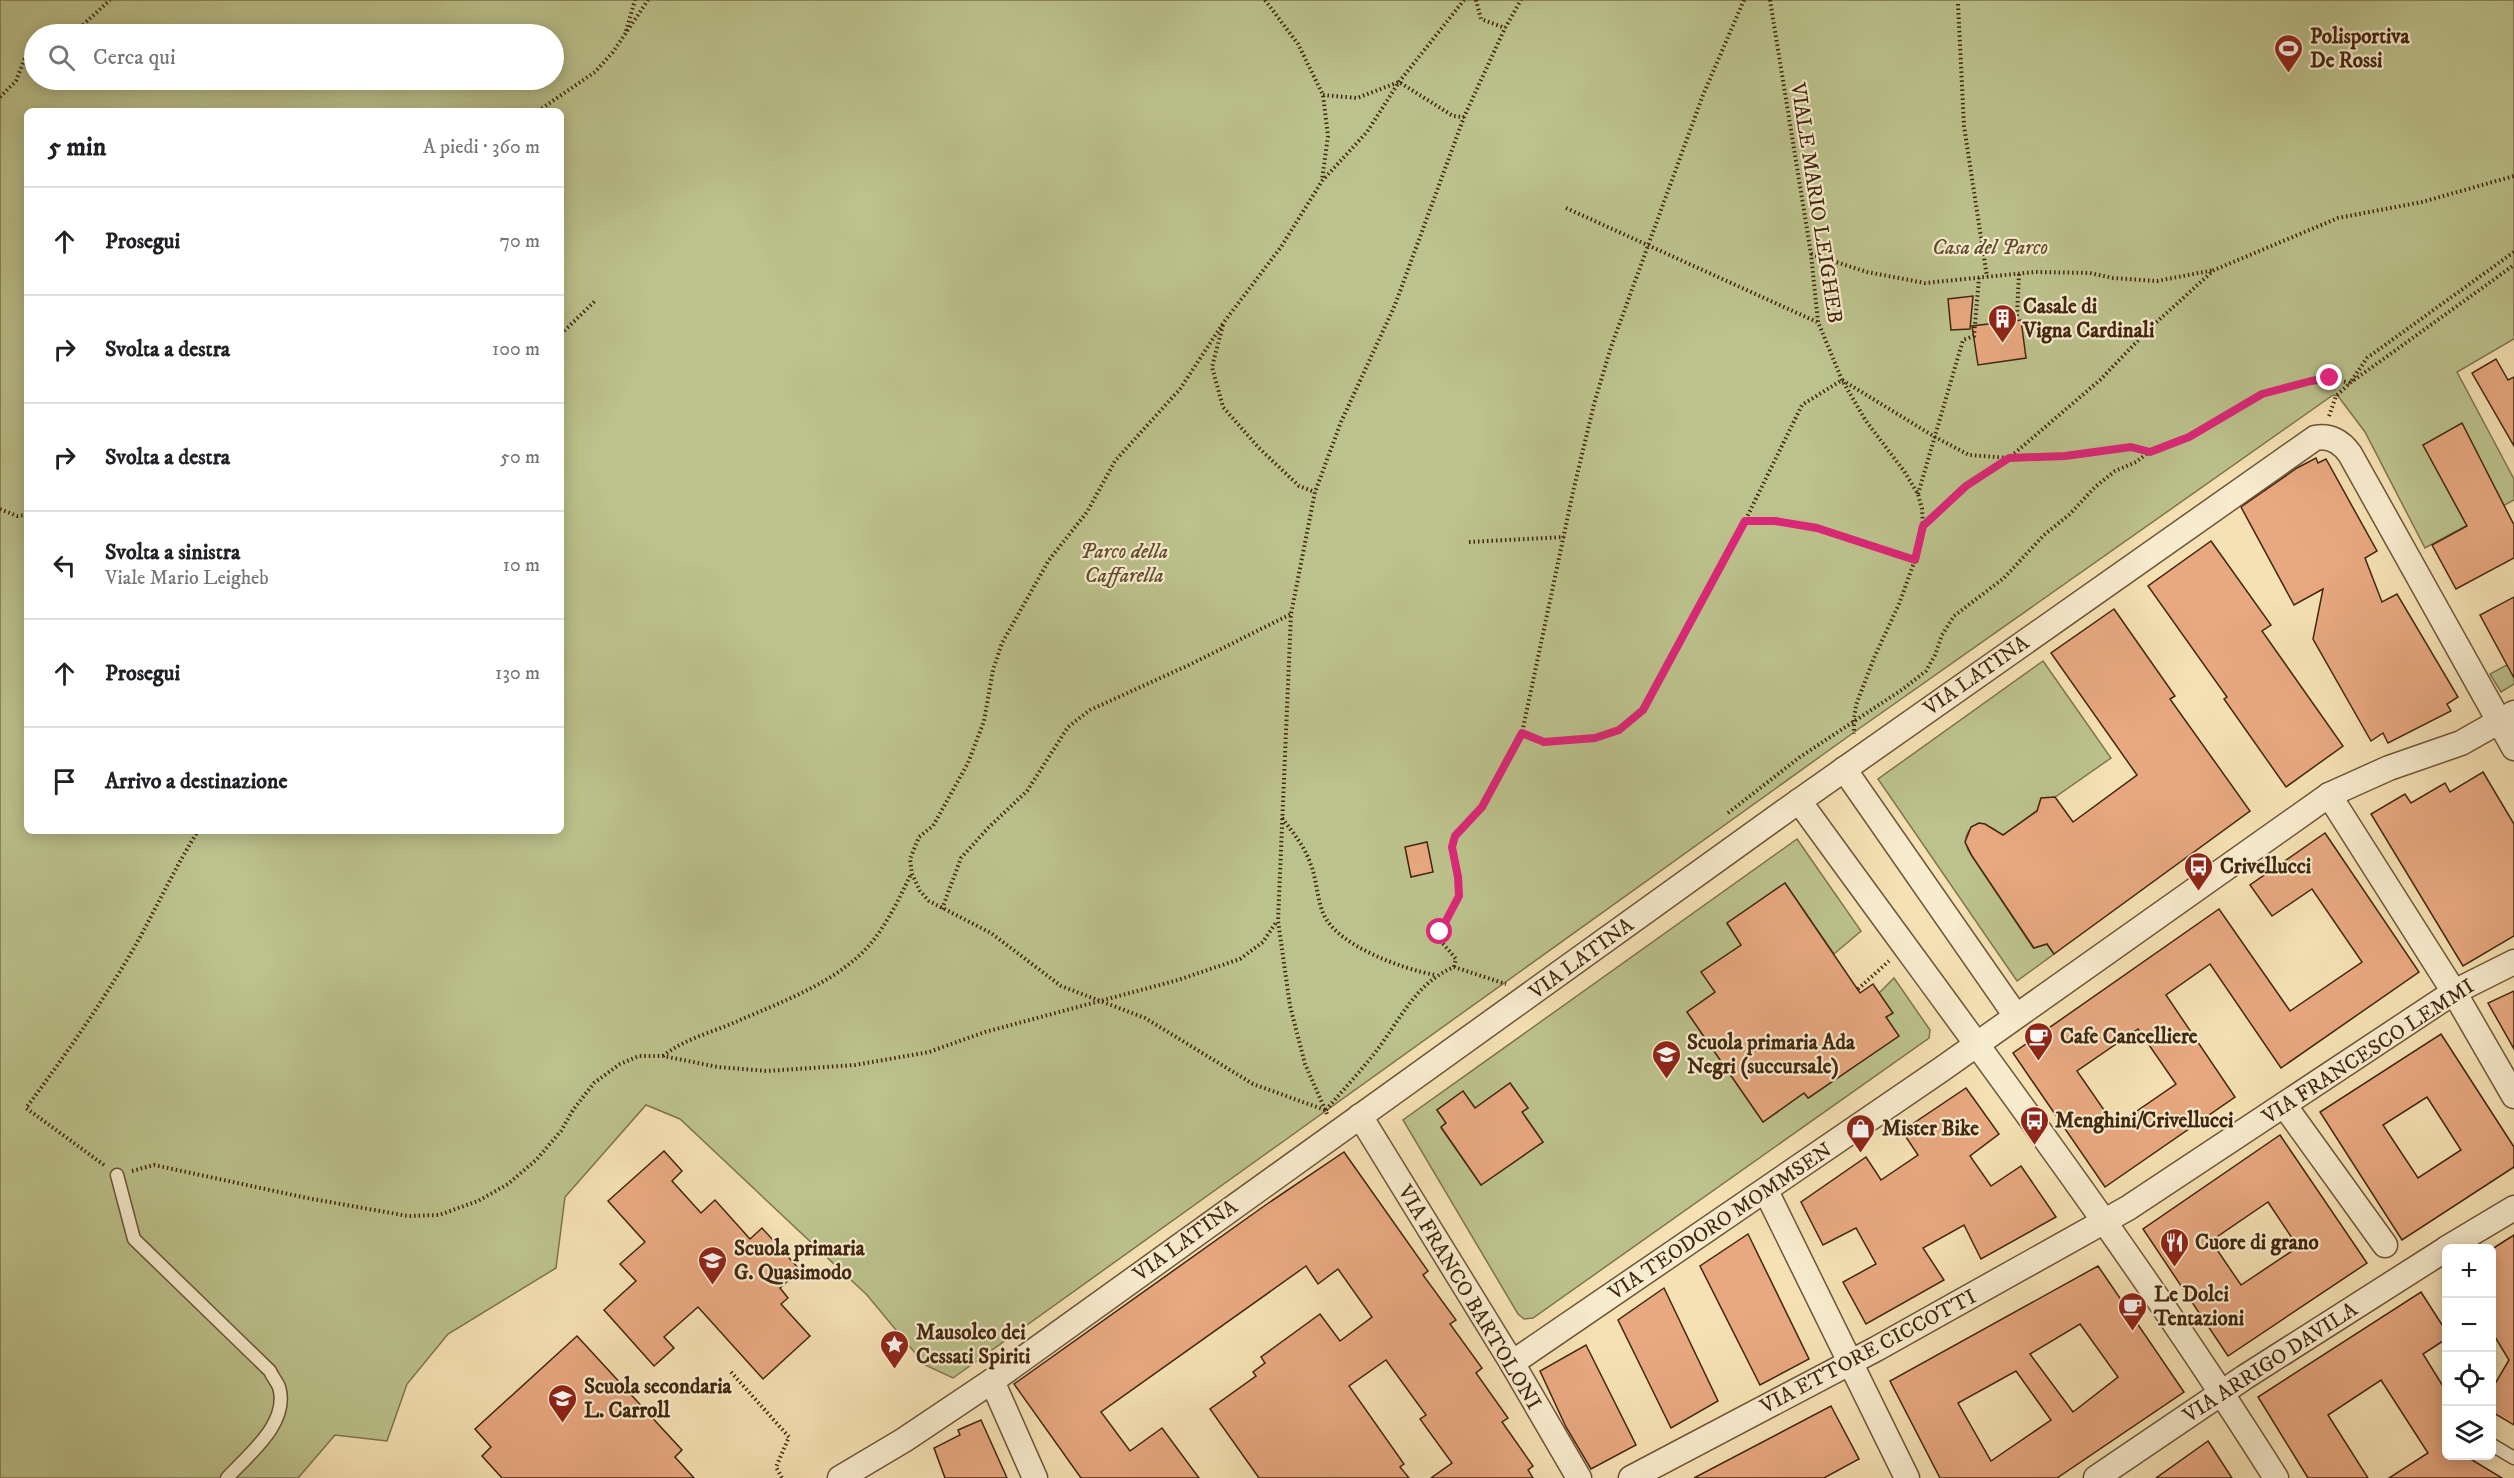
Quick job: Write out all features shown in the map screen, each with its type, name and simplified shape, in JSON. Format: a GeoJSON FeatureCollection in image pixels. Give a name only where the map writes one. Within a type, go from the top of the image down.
{"type":"FeatureCollection","features":[{"type":"Feature","properties":{"kind":"street","name":"VIA LATINA"},"geometry":{"type":"LineString","coordinates":[[840,1478],[914,1434],[992,1381],[1799,801],[2306,443],[2321,437],[2335,440],[2350,453],[2509,719]]}},
{"type":"Feature","properties":{"kind":"street"},"geometry":{"type":"LineString","coordinates":[[2509,719],[2514,748]]}},
{"type":"Feature","properties":{"kind":"street","name":"VIA TEODORO MOMMSEN"},"geometry":{"type":"LineString","coordinates":[[1512,1363],[1978,1044],[2329,795],[2389,768],[2461,743],[2509,719]]}},
{"type":"Feature","properties":{"kind":"street"},"geometry":{"type":"LineString","coordinates":[[1844,769],[2016,1016]]}},
{"type":"Feature","properties":{"kind":"street"},"geometry":{"type":"LineString","coordinates":[[2329,795],[2454,992],[2514,1096]]}},
{"type":"Feature","properties":{"kind":"street"},"geometry":{"type":"LineString","coordinates":[[1799,801],[1978,1044],[2104,1221],[2222,1392],[2276,1478]]}},
{"type":"Feature","properties":{"kind":"street","name":"VIA FRANCESCO LEMMI"},"geometry":{"type":"LineString","coordinates":[[2104,1221],[2128,1208],[2454,992],[2514,962]]}},
{"type":"Feature","properties":{"kind":"street"},"geometry":{"type":"LineString","coordinates":[[2284,1104],[2385,1245]]}},
{"type":"Feature","properties":{"kind":"street","name":"VIA FRANCO BARTOLONI"},"geometry":{"type":"LineString","coordinates":[[1360,1116],[1512,1363],[1579,1478]]}},
{"type":"Feature","properties":{"kind":"street"},"geometry":{"type":"LineString","coordinates":[[1766,1191],[1907,1478]]}},
{"type":"Feature","properties":{"kind":"street","name":"VIA ARRIGO DAVILA"},"geometry":{"type":"LineString","coordinates":[[2455,1244],[2514,1208]]}},
{"type":"Feature","properties":{"kind":"street","name":"VIA ETTORE CICCOTTI"},"geometry":{"type":"LineString","coordinates":[[1630,1478],[1850,1362],[2104,1221]]}},
{"type":"Feature","properties":{"kind":"street","name":"VIA ARRIGO DAVILA"},"geometry":{"type":"LineString","coordinates":[[2096,1478],[2222,1392],[2442,1252]]}},
{"type":"Feature","properties":{"kind":"street"},"geometry":{"type":"LineString","coordinates":[[992,1381],[1035,1478]]}},
{"type":"Feature","properties":{"kind":"lane"},"geometry":{"type":"LineString","coordinates":[[117,1175],[134,1239],[270,1371],[279,1387],[280,1408],[268,1432],[227,1478]]}},
{"type":"Feature","properties":{"kind":"lane"},"geometry":{"type":"LineString","coordinates":[[2496,1447],[2514,1458]]}},
{"type":"Feature","properties":{"kind":"path"},"geometry":{"type":"LineString","coordinates":[[84,24],[110,0]]}},
{"type":"Feature","properties":{"kind":"path"},"geometry":{"type":"LineString","coordinates":[[625,35],[635,0]]}},
{"type":"Feature","properties":{"kind":"path"},"geometry":{"type":"LineString","coordinates":[[542,108],[595,72],[625,35],[648,0]]}},
{"type":"Feature","properties":{"kind":"path"},"geometry":{"type":"LineString","coordinates":[[1265,0],[1298,44],[1323,94],[1328,136],[1322,181]]}},
{"type":"Feature","properties":{"kind":"path"},"geometry":{"type":"LineString","coordinates":[[1326,1111],[1253,1084],[1145,1018],[1061,986],[991,933],[929,901],[920,891],[912,874],[910,859],[919,837],[933,826],[968,763],[984,721],[993,670],[1002,643],[1049,560],[1087,512],[1115,461],[1180,389],[1224,322],[1281,247],[1322,181],[1367,132],[1399,82],[1464,0]]}},
{"type":"Feature","properties":{"kind":"path"},"geometry":{"type":"LineString","coordinates":[[1476,0],[1481,19],[1505,28]]}},
{"type":"Feature","properties":{"kind":"path"},"geometry":{"type":"LineString","coordinates":[[1326,1111],[1305,1064],[1290,1006],[1278,921],[1291,614],[1315,492],[1341,422],[1395,304],[1464,117],[1505,28],[1521,0]]}},
{"type":"Feature","properties":{"kind":"path"},"geometry":{"type":"LineString","coordinates":[[1454,967],[1456,959],[1440,940],[1440,932],[1459,896],[1452,847],[1455,836],[1482,807],[1522,733],[1594,404],[1647,245],[1703,95],[1744,0]]}},
{"type":"Feature","properties":{"kind":"path","name":"VIALE MARIO LEIGHEB"},"geometry":{"type":"LineString","coordinates":[[1770,0],[1811,254],[1818,322],[1842,380],[1866,421],[1904,471],[1918,494],[1922,509],[1923,526],[1915,560],[1856,705],[1854,732]]}},
{"type":"Feature","properties":{"kind":"path"},"geometry":{"type":"LineString","coordinates":[[1958,4],[1964,126],[1987,277]]}},
{"type":"Feature","properties":{"kind":"path"},"geometry":{"type":"LineString","coordinates":[[0,97],[16,81],[24,60]]}},
{"type":"Feature","properties":{"kind":"path"},"geometry":{"type":"LineString","coordinates":[[1323,94],[1357,98],[1399,82]]}},
{"type":"Feature","properties":{"kind":"path"},"geometry":{"type":"LineString","coordinates":[[1399,82],[1452,116],[1464,117]]}},
{"type":"Feature","properties":{"kind":"path"},"geometry":{"type":"LineString","coordinates":[[1811,254],[1867,272],[1925,283],[2036,272],[2090,273],[2113,278],[2157,281],[2214,270],[2338,218],[2422,202],[2514,176]]}},
{"type":"Feature","properties":{"kind":"path"},"geometry":{"type":"LineString","coordinates":[[1566,208],[1818,322]]}},
{"type":"Feature","properties":{"kind":"path"},"geometry":{"type":"LineString","coordinates":[[2350,383],[2367,358],[2514,252]]}},
{"type":"Feature","properties":{"kind":"path"},"geometry":{"type":"LineString","coordinates":[[2336,396],[2350,383],[2514,265]]}},
{"type":"Feature","properties":{"kind":"path"},"geometry":{"type":"LineString","coordinates":[[1923,526],[1966,486],[2009,458],[2100,380],[2149,329],[2214,270]]}},
{"type":"Feature","properties":{"kind":"path"},"geometry":{"type":"LineString","coordinates":[[2017,316],[2019,274]]}},
{"type":"Feature","properties":{"kind":"path"},"geometry":{"type":"LineString","coordinates":[[1918,494],[1963,340],[1974,336],[1979,278]]}},
{"type":"Feature","properties":{"kind":"path"},"geometry":{"type":"LineString","coordinates":[[564,331],[595,301]]}},
{"type":"Feature","properties":{"kind":"path"},"geometry":{"type":"LineString","coordinates":[[1224,322],[1212,367],[1223,407],[1258,448],[1299,486],[1315,492]]}},
{"type":"Feature","properties":{"kind":"path"},"geometry":{"type":"LineString","coordinates":[[1728,813],[1800,757],[1854,719],[1903,689],[1926,671],[1942,635],[1954,616],[2004,578],[2044,536],[2115,471],[2136,462],[2150,452],[2189,437],[2262,394],[2330,378],[2350,383]]}},
{"type":"Feature","properties":{"kind":"path"},"geometry":{"type":"LineString","coordinates":[[1522,733],[1544,742],[1595,738],[1619,730],[1643,710],[1745,521],[1802,405],[1842,380],[1935,437],[1970,455],[2009,458],[2065,456],[2131,447],[2150,452]]}},
{"type":"Feature","properties":{"kind":"path"},"geometry":{"type":"LineString","coordinates":[[0,509],[17,516],[24,515]]}},
{"type":"Feature","properties":{"kind":"path"},"geometry":{"type":"LineString","coordinates":[[1745,521],[1775,521],[1817,528],[1915,560]]}},
{"type":"Feature","properties":{"kind":"path"},"geometry":{"type":"LineString","coordinates":[[1469,542],[1564,537]]}},
{"type":"Feature","properties":{"kind":"path"},"geometry":{"type":"LineString","coordinates":[[942,909],[962,858],[988,828],[1027,791],[1068,727],[1090,710],[1189,665],[1291,614]]}},
{"type":"Feature","properties":{"kind":"path"},"geometry":{"type":"LineString","coordinates":[[1282,818],[1302,844],[1312,866],[1324,916],[1343,937],[1415,972],[1435,975]]}},
{"type":"Feature","properties":{"kind":"path"},"geometry":{"type":"LineString","coordinates":[[196,834],[135,946],[86,1027],[26,1108],[117,1175],[154,1165],[307,1198],[408,1216],[439,1215],[478,1201],[508,1184],[537,1159],[561,1131],[573,1110],[594,1083],[620,1064],[639,1056],[663,1056],[718,1067],[767,1071],[855,1065],[929,1052],[1041,1015],[1102,1001],[1240,959],[1263,942],[1278,921]]}},
{"type":"Feature","properties":{"kind":"path"},"geometry":{"type":"LineString","coordinates":[[663,1056],[674,1047],[740,1020],[839,972],[871,943],[912,874]]}},
{"type":"Feature","properties":{"kind":"path"},"geometry":{"type":"LineString","coordinates":[[1858,989],[1906,947]]}},
{"type":"Feature","properties":{"kind":"path"},"geometry":{"type":"LineString","coordinates":[[1326,1111],[1375,1053],[1413,999],[1435,975],[1454,967],[1506,984]]}},
{"type":"Feature","properties":{"kind":"path"},"geometry":{"type":"LineString","coordinates":[[731,1372],[789,1437],[776,1467],[782,1478]]}},
{"type":"Feature","properties":{"kind":"green space","name":"Parco della Caffarella"},"geometry":{"type":"Polygon","coordinates":[[[0,0],[2514,0],[2514,339],[2457,372],[2514,479],[2514,500],[2425,548],[2365,432],[2338,396],[2333,395],[1860,728],[953,1378],[925,1365],[867,1295],[680,1119],[646,1105],[565,1197],[556,1268],[448,1334],[407,1384],[387,1441],[335,1435],[298,1478],[0,1478],[0,0]]]}},
{"type":"Feature","properties":{"kind":"green space"},"geometry":{"type":"Polygon","coordinates":[[[2043,661],[2111,758],[2051,800],[2043,798],[2039,809],[2000,837],[1994,829],[1979,823],[1967,834],[1968,850],[2033,948],[2047,944],[2054,954],[2017,981],[1878,779],[2043,661]]]}},
{"type":"Feature","properties":{"kind":"green space"},"geometry":{"type":"Polygon","coordinates":[[[2514,661],[2514,684],[2501,692],[2490,674],[2514,661]]]}},
{"type":"Feature","properties":{"kind":"green space","name":"Scuola primaria Ada Negri (succursale)"},"geometry":{"type":"Polygon","coordinates":[[[1797,839],[1861,931],[1834,954],[1785,883],[1727,924],[1782,1003],[1738,977],[1687,1012],[1763,1122],[1804,1093],[1809,1098],[1898,1036],[1886,1017],[1892,1013],[1879,993],[1894,978],[1930,1030],[1929,1038],[1533,1318],[1524,1319],[1518,1314],[1403,1120],[1797,839]],[[1510,1083],[1475,1108],[1463,1092],[1437,1110],[1446,1123],[1441,1128],[1481,1185],[1543,1142],[1522,1112],[1528,1108],[1510,1083]]]}},
{"type":"Feature","properties":{"kind":"building"},"geometry":{"type":"Polygon","coordinates":[[[1973,296],[1970,329],[1951,330],[1948,299],[1973,296]]]}},
{"type":"Feature","properties":{"kind":"building","name":"Casale di Vigna Cardinali"},"geometry":{"type":"Polygon","coordinates":[[[2021,320],[2026,358],[1978,365],[1972,326],[2021,320]]]}},
{"type":"Feature","properties":{"kind":"building"},"geometry":{"type":"Polygon","coordinates":[[[2496,359],[2508,380],[2514,377],[2514,446],[2472,373],[2496,359]]]}},
{"type":"Feature","properties":{"kind":"building"},"geometry":{"type":"Polygon","coordinates":[[[2462,423],[2514,525],[2514,558],[2456,589],[2432,545],[2467,526],[2423,445],[2462,423]]]}},
{"type":"Feature","properties":{"kind":"building"},"geometry":{"type":"Polygon","coordinates":[[[2316,458],[2318,463],[2326,459],[2377,551],[2365,558],[2382,602],[2397,594],[2458,697],[2447,704],[2451,711],[2388,743],[2383,733],[2371,741],[2313,639],[2323,589],[2294,605],[2241,507],[2297,468],[2316,458]]]}},
{"type":"Feature","properties":{"kind":"building"},"geometry":{"type":"Polygon","coordinates":[[[2211,541],[2271,625],[2262,631],[2343,746],[2286,787],[2224,699],[2227,697],[2148,586],[2211,541]]]}},
{"type":"Feature","properties":{"kind":"building"},"geometry":{"type":"Polygon","coordinates":[[[2514,597],[2514,678],[2480,615],[2514,597]]]}},
{"type":"Feature","properties":{"kind":"building"},"geometry":{"type":"Polygon","coordinates":[[[2114,609],[2175,696],[2170,699],[2250,811],[2054,954],[2047,944],[2034,948],[1965,842],[1971,827],[1979,823],[2003,835],[2037,811],[2041,798],[2055,797],[2073,822],[2137,775],[2051,653],[2114,609]]]}},
{"type":"Feature","properties":{"kind":"building"},"geometry":{"type":"Polygon","coordinates":[[[2483,772],[2514,824],[2514,936],[2463,966],[2371,814],[2405,794],[2411,803],[2445,783],[2450,792],[2483,772]]]}},
{"type":"Feature","properties":{"kind":"building"},"geometry":{"type":"Polygon","coordinates":[[[2325,833],[2419,972],[2281,1068],[2210,964],[2166,995],[2235,1097],[2105,1187],[2013,1053],[2219,909],[2290,1011],[2362,962],[2312,889],[2272,916],[2250,885],[2325,833]],[[2138,1029],[2077,1071],[2115,1126],[2176,1084],[2138,1029]]]}},
{"type":"Feature","properties":{"kind":"building"},"geometry":{"type":"Polygon","coordinates":[[[1427,842],[1433,872],[1411,877],[1405,847],[1427,842]]]}},
{"type":"Feature","properties":{"kind":"building"},"geometry":{"type":"Polygon","coordinates":[[[1785,883],[1860,993],[1873,984],[1893,1013],[1886,1017],[1899,1036],[1808,1098],[1804,1093],[1763,1122],[1687,1012],[1715,992],[1701,972],[1741,945],[1727,923],[1785,883]]]}},
{"type":"Feature","properties":{"kind":"building"},"geometry":{"type":"Polygon","coordinates":[[[2514,991],[2514,1049],[2488,1003],[2514,991]]]}},
{"type":"Feature","properties":{"kind":"building"},"geometry":{"type":"Polygon","coordinates":[[[2441,1034],[2514,1147],[2514,1167],[2402,1240],[2320,1112],[2441,1034]],[[2427,1097],[2383,1125],[2418,1178],[2461,1150],[2427,1097]]]}},
{"type":"Feature","properties":{"kind":"building"},"geometry":{"type":"Polygon","coordinates":[[[1510,1083],[1528,1108],[1522,1112],[1543,1142],[1481,1185],[1441,1127],[1446,1123],[1437,1110],[1463,1091],[1475,1108],[1510,1083]]]}},
{"type":"Feature","properties":{"kind":"building"},"geometry":{"type":"Polygon","coordinates":[[[1966,1088],[1999,1134],[1970,1156],[1991,1186],[2021,1166],[2056,1217],[1981,1259],[1964,1225],[1923,1248],[1944,1280],[1866,1324],[1843,1282],[1876,1264],[1856,1228],[1823,1245],[1801,1202],[1866,1157],[1881,1180],[1918,1155],[1902,1131],[1966,1088]]]}},
{"type":"Feature","properties":{"kind":"building"},"geometry":{"type":"Polygon","coordinates":[[[2280,1135],[2367,1263],[2228,1356],[2143,1229],[2280,1135]],[[2268,1202],[2211,1241],[2241,1285],[2298,1247],[2268,1202]]]}},
{"type":"Feature","properties":{"kind":"building"},"geometry":{"type":"Polygon","coordinates":[[[664,1151],[682,1171],[672,1181],[701,1213],[715,1200],[750,1239],[762,1228],[800,1270],[780,1288],[788,1298],[781,1304],[810,1336],[763,1379],[698,1307],[664,1337],[674,1348],[654,1366],[604,1310],[636,1281],[620,1264],[645,1242],[608,1201],[664,1151]]]}},
{"type":"Feature","properties":{"kind":"building"},"geometry":{"type":"Polygon","coordinates":[[[1344,1152],[1428,1271],[1423,1275],[1456,1320],[1450,1324],[1482,1368],[1476,1373],[1508,1418],[1502,1422],[1533,1466],[1528,1470],[1533,1478],[1431,1478],[1452,1463],[1420,1419],[1426,1415],[1386,1360],[1349,1386],[1404,1464],[1400,1467],[1409,1478],[1259,1478],[1210,1409],[1256,1376],[1253,1372],[1265,1363],[1261,1357],[1320,1314],[1340,1341],[1372,1317],[1338,1269],[1318,1284],[1306,1266],[1101,1412],[1130,1451],[1162,1428],[1199,1478],[1081,1478],[1014,1384],[1344,1152]]]}},
{"type":"Feature","properties":{"kind":"building"},"geometry":{"type":"Polygon","coordinates":[[[1748,1234],[1809,1359],[1760,1385],[1700,1266],[1748,1234]]]}},
{"type":"Feature","properties":{"kind":"building"},"geometry":{"type":"Polygon","coordinates":[[[2514,1235],[2514,1425],[2496,1414],[2496,1382],[2509,1360],[2496,1339],[2496,1246],[2514,1235]]]}},
{"type":"Feature","properties":{"kind":"building"},"geometry":{"type":"Polygon","coordinates":[[[2098,1266],[2184,1392],[2057,1478],[1940,1478],[1890,1381],[2098,1266]],[[2080,1324],[2030,1354],[2073,1412],[2118,1377],[2080,1324]],[[2016,1371],[1958,1403],[1991,1461],[2051,1420],[2016,1371]]]}},
{"type":"Feature","properties":{"kind":"building"},"geometry":{"type":"Polygon","coordinates":[[[1664,1288],[1718,1401],[1671,1428],[1618,1320],[1664,1288]]]}},
{"type":"Feature","properties":{"kind":"building"},"geometry":{"type":"Polygon","coordinates":[[[2421,1292],[2442,1325],[2442,1342],[2423,1354],[2442,1385],[2442,1460],[2472,1460],[2502,1478],[2389,1478],[2428,1453],[2381,1380],[2328,1415],[2368,1478],[2308,1478],[2258,1397],[2421,1292]]]}},
{"type":"Feature","properties":{"kind":"building"},"geometry":{"type":"Polygon","coordinates":[[[577,1336],[682,1450],[675,1457],[694,1478],[502,1478],[482,1456],[491,1447],[475,1429],[577,1336]]]}},
{"type":"Feature","properties":{"kind":"building"},"geometry":{"type":"Polygon","coordinates":[[[1586,1345],[1636,1445],[1591,1469],[1566,1427],[1540,1371],[1586,1345]]]}},
{"type":"Feature","properties":{"kind":"building"},"geometry":{"type":"Polygon","coordinates":[[[1831,1406],[1859,1459],[1824,1478],[1694,1478],[1831,1406]]]}},
{"type":"Feature","properties":{"kind":"building"},"geometry":{"type":"Polygon","coordinates":[[[981,1420],[1007,1478],[945,1478],[934,1448],[960,1435],[958,1430],[981,1420]]]}},
{"type":"Feature","properties":{"kind":"building"},"geometry":{"type":"Polygon","coordinates":[[[2208,1441],[2232,1478],[2156,1478],[2208,1441]]]}},
{"type":"Feature","properties":{"kind":"place","name":"Polisportiva De Rossi"},"geometry":{"type":"Point","coordinates":[2289,74]}},
{"type":"Feature","properties":{"kind":"place","name":"Casale di Vigna Cardinali"},"geometry":{"type":"Point","coordinates":[2002,344]}},
{"type":"Feature","properties":{"kind":"place","name":"Crivellucci"},"geometry":{"type":"Point","coordinates":[2199,892]}},
{"type":"Feature","properties":{"kind":"place","name":"Cafe Cancelliere"},"geometry":{"type":"Point","coordinates":[2039,1062]}},
{"type":"Feature","properties":{"kind":"place","name":"Scuola primaria Ada Negri (succursale)"},"geometry":{"type":"Point","coordinates":[1666,1080]}},
{"type":"Feature","properties":{"kind":"place","name":"Menghini/Crivellucci"},"geometry":{"type":"Point","coordinates":[2034,1146]}},
{"type":"Feature","properties":{"kind":"place","name":"Mister Bike"},"geometry":{"type":"Point","coordinates":[1861,1154]}},
{"type":"Feature","properties":{"kind":"place","name":"Cuore di grano"},"geometry":{"type":"Point","coordinates":[2174,1268]}},
{"type":"Feature","properties":{"kind":"place","name":"Scuola primaria G. Quasimodo"},"geometry":{"type":"Point","coordinates":[713,1286]}},
{"type":"Feature","properties":{"kind":"place","name":"Le Dolci Tentazioni"},"geometry":{"type":"Point","coordinates":[2133,1332]}},
{"type":"Feature","properties":{"kind":"place","name":"Mausoleo dei Cessati Spiriti"},"geometry":{"type":"Point","coordinates":[895,1370]}},
{"type":"Feature","properties":{"kind":"place","name":"Scuola secondaria L. Carroll"},"geometry":{"type":"Point","coordinates":[563,1424]}},
{"type":"Feature","properties":{"kind":"route"},"geometry":{"type":"LineString","coordinates":[[1440,932],[1459,896],[1452,847],[1455,836],[1482,807],[1522,733],[1544,742],[1595,738],[1619,730],[1643,710],[1745,521],[1775,521],[1817,528],[1915,560],[1923,526],[1966,486],[2009,458],[2065,456],[2131,447],[2150,452],[2189,437],[2262,394],[2330,378]]}},
{"type":"Feature","properties":{"kind":"park label","name":"Casa del Parco"},"geometry":{"type":"Point","coordinates":[1990,247]}}]}
